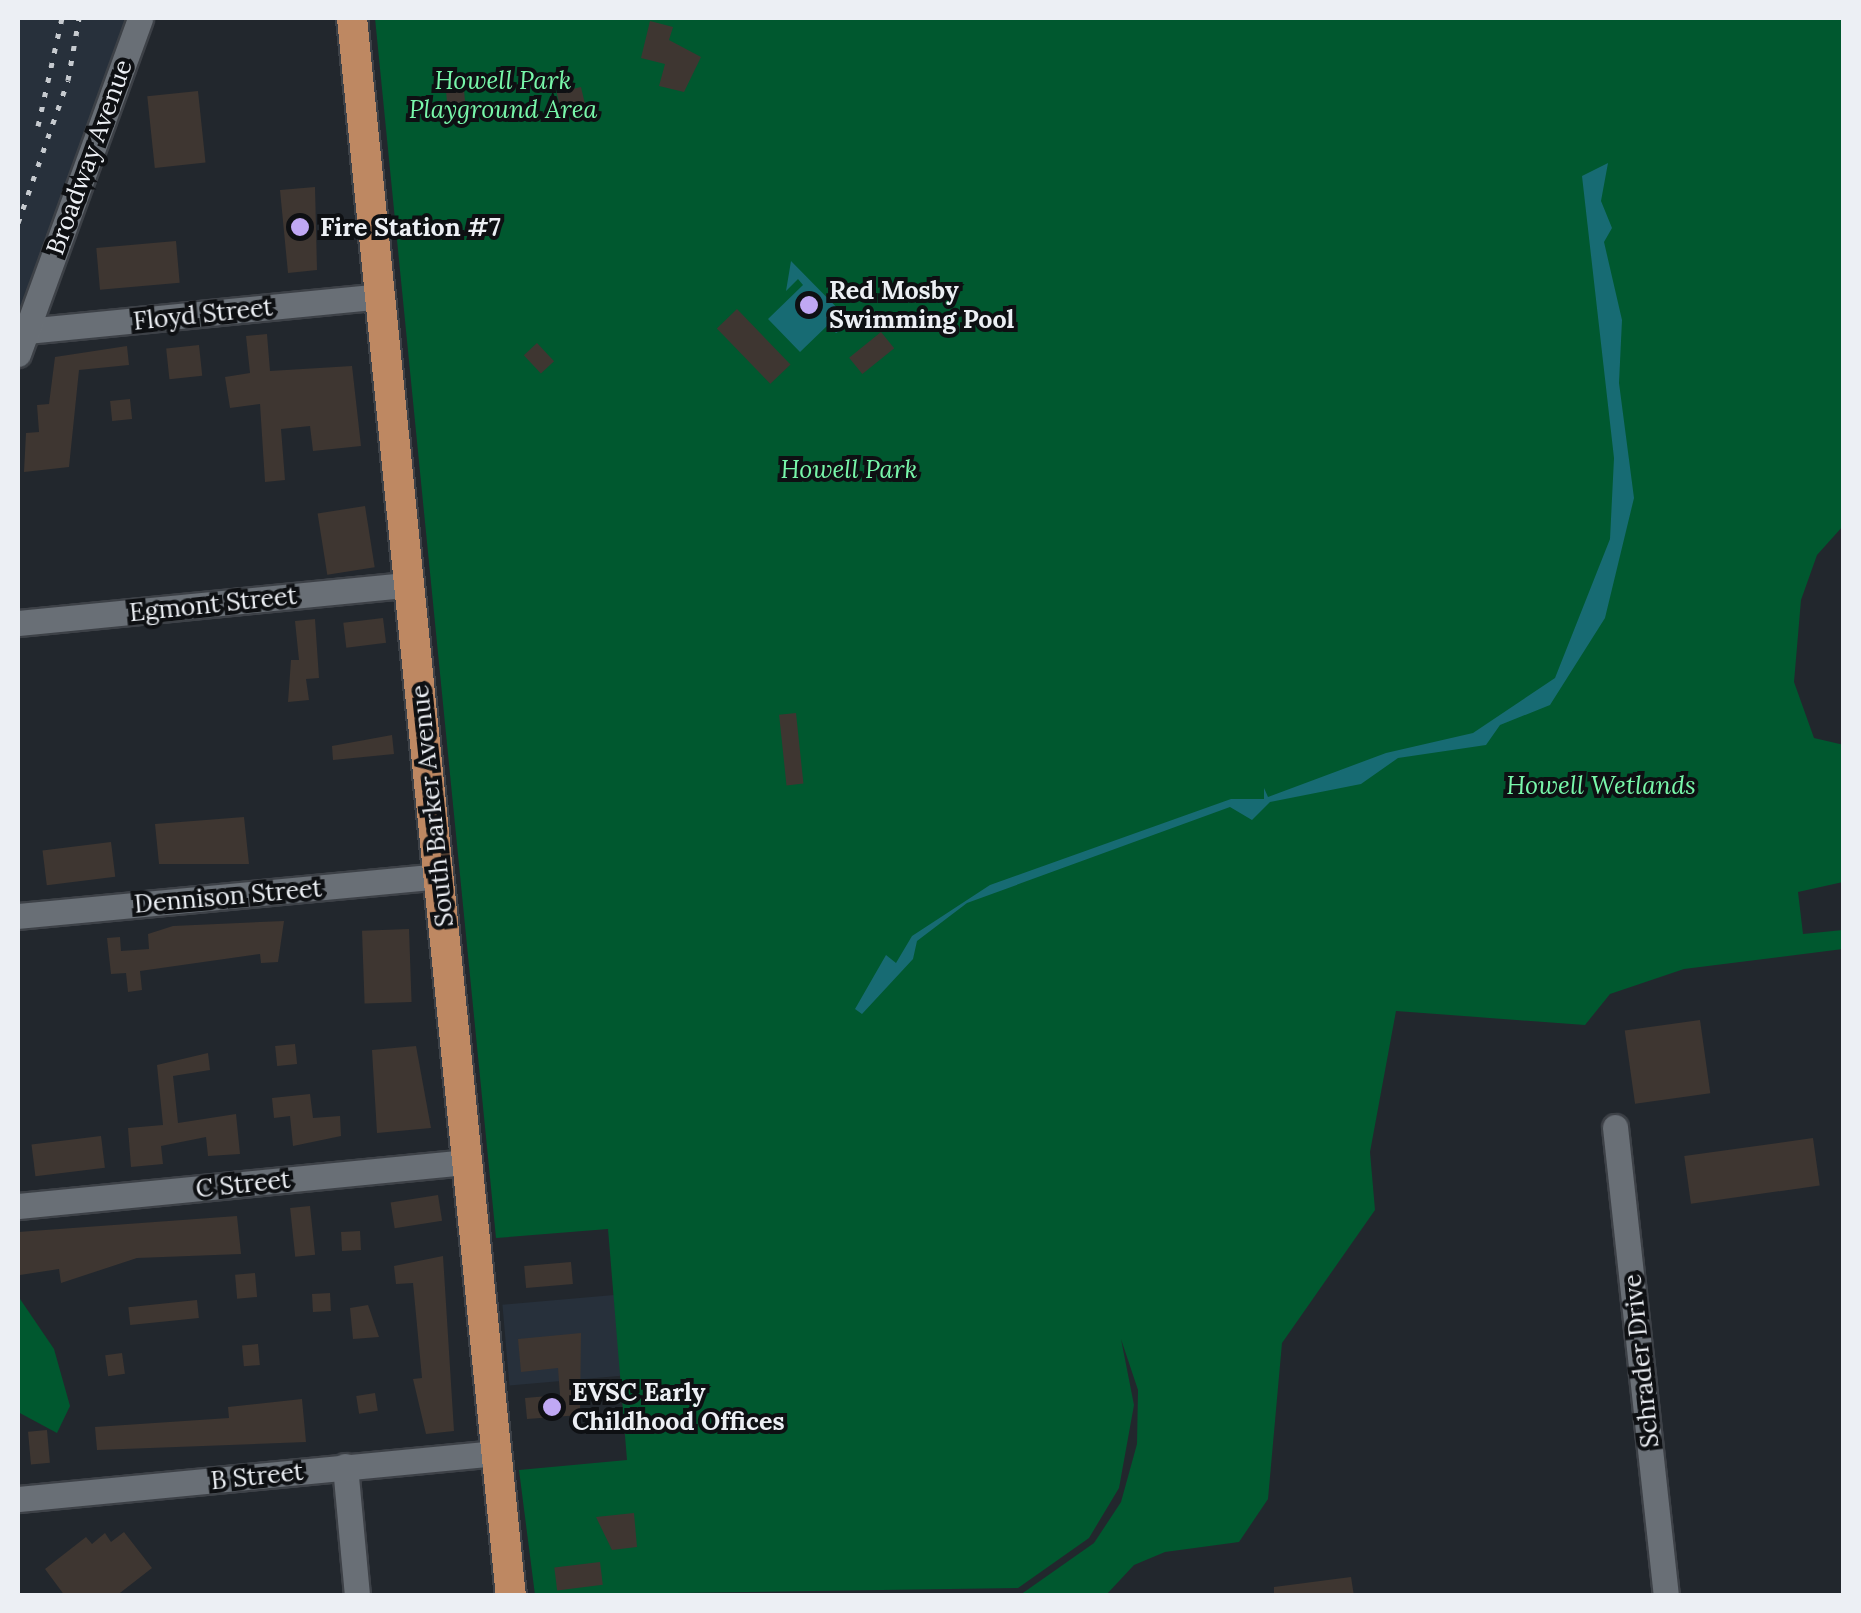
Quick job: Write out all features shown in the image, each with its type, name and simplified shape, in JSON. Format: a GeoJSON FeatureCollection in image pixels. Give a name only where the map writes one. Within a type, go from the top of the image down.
{"type":"FeatureCollection","features":[{"type":"Feature","properties":{"kind":"main road","name":"South Barker Avenue"},"geometry":{"type":"LineString","coordinates":[[352,18],[511,1596]]}},
{"type":"Feature","properties":{"kind":"street","name":"Broadway Avenue"},"geometry":{"type":"LineString","coordinates":[[22,342],[140,18]]}},
{"type":"Feature","properties":{"kind":"street","name":"Floyd Street"},"geometry":{"type":"LineString","coordinates":[[22,342],[380,296]]}},
{"type":"Feature","properties":{"kind":"street","name":"Egmont Street"},"geometry":{"type":"LineString","coordinates":[[18,623],[409,585]]}},
{"type":"Feature","properties":{"kind":"street","name":"Dennison Street"},"geometry":{"type":"LineString","coordinates":[[18,916],[439,876]]}},
{"type":"Feature","properties":{"kind":"street","name":"Schrader Drive"},"geometry":{"type":"LineString","coordinates":[[1615,1127],[1666,1596]]}},
{"type":"Feature","properties":{"kind":"street","name":"C Street"},"geometry":{"type":"LineString","coordinates":[[18,1206],[468,1162]]}},
{"type":"Feature","properties":{"kind":"street","name":"B Street"},"geometry":{"type":"LineString","coordinates":[[18,1499],[497,1453]]}},
{"type":"Feature","properties":{"kind":"street"},"geometry":{"type":"LineString","coordinates":[[345,1466],[357,1596]]}},
{"type":"Feature","properties":{"kind":"shaded area"},"geometry":{"type":"Polygon","coordinates":[[[18,18],[129,18],[18,331],[18,18]]]}},
{"type":"Feature","properties":{"kind":"shaded area"},"geometry":{"type":"Polygon","coordinates":[[[614,1295],[621,1376],[509,1385],[502,1305],[614,1295]]]}},
{"type":"Feature","properties":{"kind":"green space"},"geometry":{"type":"Polygon","coordinates":[[[375,18],[1843,18],[1843,526],[1817,555],[1801,600],[1794,682],[1814,738],[1844,745],[1843,882],[1798,892],[1803,934],[1843,930],[1843,949],[1684,969],[1610,994],[1585,1025],[1396,1011],[1370,1152],[1375,1210],[1282,1343],[1268,1499],[1239,1542],[1165,1552],[1134,1565],[1106,1595],[1020,1595],[1094,1543],[1121,1502],[1137,1444],[1138,1390],[1121,1339],[1134,1405],[1119,1488],[1089,1538],[1018,1588],[535,1595],[519,1470],[627,1460],[608,1229],[496,1238],[375,18]]]}},
{"type":"Feature","properties":{"kind":"green space"},"geometry":{"type":"Polygon","coordinates":[[[18,1296],[54,1349],[70,1406],[57,1433],[18,1412],[18,1296]]]}},
{"type":"Feature","properties":{"kind":"water"},"geometry":{"type":"Polygon","coordinates":[[[1608,163],[1601,201],[1612,228],[1604,242],[1622,320],[1619,383],[1634,498],[1605,618],[1550,705],[1500,725],[1486,745],[1398,758],[1361,784],[1270,802],[1252,820],[1230,807],[967,903],[917,941],[913,959],[862,1014],[855,1009],[886,955],[896,963],[912,936],[990,885],[1231,799],[1264,799],[1264,788],[1268,797],[1386,753],[1473,733],[1555,678],[1610,539],[1614,458],[1582,176],[1608,163]]]}},
{"type":"Feature","properties":{"kind":"water","name":"Red Mosby Swimming Pool"},"geometry":{"type":"Polygon","coordinates":[[[791,261],[853,324],[836,333],[828,325],[800,352],[768,319],[803,285],[798,279],[786,291],[791,261]]]}},
{"type":"Feature","properties":{"kind":"building"},"geometry":{"type":"Polygon","coordinates":[[[650,21],[673,27],[669,40],[701,57],[684,92],[659,86],[665,64],[641,58],[650,21]]]}},
{"type":"Feature","properties":{"kind":"building"},"geometry":{"type":"Polygon","coordinates":[[[581,87],[585,105],[561,110],[557,93],[581,87]]]}},
{"type":"Feature","properties":{"kind":"building"},"geometry":{"type":"Polygon","coordinates":[[[464,90],[466,115],[448,116],[446,92],[464,90]]]}},
{"type":"Feature","properties":{"kind":"building"},"geometry":{"type":"Polygon","coordinates":[[[198,91],[206,163],[155,168],[147,96],[198,91]]]}},
{"type":"Feature","properties":{"kind":"building","name":"Fire Station #7"},"geometry":{"type":"Polygon","coordinates":[[[315,187],[317,270],[288,273],[280,190],[315,187]]]}},
{"type":"Feature","properties":{"kind":"building"},"geometry":{"type":"Polygon","coordinates":[[[176,241],[180,283],[100,290],[96,248],[176,241]]]}},
{"type":"Feature","properties":{"kind":"building"},"geometry":{"type":"Polygon","coordinates":[[[737,309],[790,364],[770,384],[717,328],[737,309]]]}},
{"type":"Feature","properties":{"kind":"building"},"geometry":{"type":"Polygon","coordinates":[[[881,332],[894,348],[862,374],[849,358],[881,332]]]}},
{"type":"Feature","properties":{"kind":"building"},"geometry":{"type":"Polygon","coordinates":[[[267,334],[270,371],[352,366],[361,446],[313,451],[310,426],[281,429],[285,480],[265,482],[260,404],[230,408],[225,377],[250,373],[246,336],[267,334]]]}},
{"type":"Feature","properties":{"kind":"building"},"geometry":{"type":"Polygon","coordinates":[[[537,343],[554,361],[541,374],[524,355],[537,343]]]}},
{"type":"Feature","properties":{"kind":"building"},"geometry":{"type":"Polygon","coordinates":[[[199,345],[202,376],[169,379],[166,348],[199,345]]]}},
{"type":"Feature","properties":{"kind":"building"},"geometry":{"type":"Polygon","coordinates":[[[127,346],[129,365],[79,370],[69,467],[24,472],[26,433],[39,432],[37,405],[49,404],[55,357],[127,346]]]}},
{"type":"Feature","properties":{"kind":"building"},"geometry":{"type":"Polygon","coordinates":[[[130,399],[132,419],[112,421],[110,401],[130,399]]]}},
{"type":"Feature","properties":{"kind":"building"},"geometry":{"type":"Polygon","coordinates":[[[365,506],[375,567],[327,575],[318,514],[365,506]]]}},
{"type":"Feature","properties":{"kind":"building"},"geometry":{"type":"Polygon","coordinates":[[[383,618],[386,643],[346,648],[343,623],[383,618]]]}},
{"type":"Feature","properties":{"kind":"building"},"geometry":{"type":"Polygon","coordinates":[[[315,619],[319,678],[306,679],[309,700],[288,702],[291,660],[299,660],[295,621],[315,619]]]}},
{"type":"Feature","properties":{"kind":"building"},"geometry":{"type":"Polygon","coordinates":[[[796,713],[803,784],[787,785],[779,715],[796,713]]]}},
{"type":"Feature","properties":{"kind":"building"},"geometry":{"type":"Polygon","coordinates":[[[392,735],[394,754],[333,760],[332,746],[392,735]]]}},
{"type":"Feature","properties":{"kind":"building"},"geometry":{"type":"Polygon","coordinates":[[[244,817],[249,864],[159,864],[155,824],[244,817]]]}},
{"type":"Feature","properties":{"kind":"building"},"geometry":{"type":"Polygon","coordinates":[[[111,842],[115,877],[47,885],[43,850],[111,842]]]}},
{"type":"Feature","properties":{"kind":"building"},"geometry":{"type":"Polygon","coordinates":[[[284,921],[278,962],[261,963],[260,954],[140,971],[142,990],[128,992],[126,973],[111,974],[107,938],[120,937],[121,951],[149,949],[148,934],[173,926],[284,921]]]}},
{"type":"Feature","properties":{"kind":"building"},"geometry":{"type":"Polygon","coordinates":[[[409,929],[412,1002],[365,1004],[362,931],[409,929]]]}},
{"type":"Feature","properties":{"kind":"building"},"geometry":{"type":"Polygon","coordinates":[[[1700,1020],[1710,1093],[1635,1104],[1625,1031],[1700,1020]]]}},
{"type":"Feature","properties":{"kind":"building"},"geometry":{"type":"Polygon","coordinates":[[[295,1044],[297,1064],[277,1066],[275,1046],[295,1044]]]}},
{"type":"Feature","properties":{"kind":"building"},"geometry":{"type":"Polygon","coordinates":[[[416,1046],[431,1128],[377,1133],[372,1050],[416,1046]]]}},
{"type":"Feature","properties":{"kind":"building"},"geometry":{"type":"Polygon","coordinates":[[[208,1053],[210,1070],[173,1076],[178,1123],[236,1114],[240,1154],[208,1156],[206,1137],[161,1146],[163,1164],[131,1167],[128,1128],[163,1125],[157,1065],[208,1053]]]}},
{"type":"Feature","properties":{"kind":"building"},"geometry":{"type":"Polygon","coordinates":[[[310,1094],[313,1118],[340,1116],[341,1136],[293,1146],[290,1116],[274,1118],[272,1098],[310,1094]]]}},
{"type":"Feature","properties":{"kind":"building"},"geometry":{"type":"Polygon","coordinates":[[[101,1136],[105,1168],[35,1176],[32,1145],[101,1136]]]}},
{"type":"Feature","properties":{"kind":"building"},"geometry":{"type":"Polygon","coordinates":[[[1813,1138],[1820,1186],[1691,1204],[1684,1156],[1813,1138]]]}},
{"type":"Feature","properties":{"kind":"building"},"geometry":{"type":"Polygon","coordinates":[[[438,1195],[442,1221],[395,1228],[391,1203],[438,1195]]]}},
{"type":"Feature","properties":{"kind":"building"},"geometry":{"type":"Polygon","coordinates":[[[310,1206],[315,1255],[295,1257],[290,1208],[310,1206]]]}},
{"type":"Feature","properties":{"kind":"building"},"geometry":{"type":"Polygon","coordinates":[[[237,1216],[241,1254],[137,1258],[61,1283],[59,1269],[20,1275],[18,1232],[237,1216]]]}},
{"type":"Feature","properties":{"kind":"building"},"geometry":{"type":"Polygon","coordinates":[[[360,1231],[361,1250],[342,1251],[341,1232],[360,1231]]]}},
{"type":"Feature","properties":{"kind":"building"},"geometry":{"type":"Polygon","coordinates":[[[443,1256],[454,1431],[426,1434],[413,1379],[422,1378],[413,1283],[396,1284],[394,1266],[443,1256]]]}},
{"type":"Feature","properties":{"kind":"building"},"geometry":{"type":"Polygon","coordinates":[[[571,1262],[573,1284],[526,1288],[524,1266],[571,1262]]]}},
{"type":"Feature","properties":{"kind":"building"},"geometry":{"type":"Polygon","coordinates":[[[255,1273],[257,1297],[237,1299],[235,1275],[255,1273]]]}},
{"type":"Feature","properties":{"kind":"building"},"geometry":{"type":"Polygon","coordinates":[[[330,1293],[331,1311],[313,1312],[312,1294],[330,1293]]]}},
{"type":"Feature","properties":{"kind":"building"},"geometry":{"type":"Polygon","coordinates":[[[197,1300],[199,1318],[130,1325],[128,1307],[197,1300]]]}},
{"type":"Feature","properties":{"kind":"building"},"geometry":{"type":"Polygon","coordinates":[[[368,1305],[379,1337],[353,1339],[350,1308],[368,1305]]]}},
{"type":"Feature","properties":{"kind":"building"},"geometry":{"type":"Polygon","coordinates":[[[581,1333],[580,1415],[527,1419],[525,1398],[560,1395],[558,1368],[521,1372],[518,1339],[581,1333]]]}},
{"type":"Feature","properties":{"kind":"building"},"geometry":{"type":"Polygon","coordinates":[[[258,1344],[260,1365],[244,1366],[242,1345],[258,1344]]]}},
{"type":"Feature","properties":{"kind":"building"},"geometry":{"type":"Polygon","coordinates":[[[122,1353],[125,1374],[108,1376],[105,1355],[122,1353]]]}},
{"type":"Feature","properties":{"kind":"building"},"geometry":{"type":"Polygon","coordinates":[[[375,1393],[378,1411],[359,1414],[356,1396],[375,1393]]]}},
{"type":"Feature","properties":{"kind":"building"},"geometry":{"type":"Polygon","coordinates":[[[302,1399],[306,1442],[97,1450],[95,1427],[229,1418],[228,1407],[302,1399]]]}},
{"type":"Feature","properties":{"kind":"building"},"geometry":{"type":"Polygon","coordinates":[[[47,1430],[50,1463],[31,1465],[28,1432],[47,1430]]]}},
{"type":"Feature","properties":{"kind":"building"},"geometry":{"type":"Polygon","coordinates":[[[634,1513],[637,1547],[612,1550],[596,1517],[634,1513]]]}},
{"type":"Feature","properties":{"kind":"building"},"geometry":{"type":"Polygon","coordinates":[[[124,1532],[152,1568],[116,1596],[65,1596],[45,1569],[86,1537],[92,1544],[105,1533],[111,1542],[124,1532]]]}},
{"type":"Feature","properties":{"kind":"building"},"geometry":{"type":"Polygon","coordinates":[[[600,1562],[603,1585],[557,1590],[554,1568],[600,1562]]]}},
{"type":"Feature","properties":{"kind":"building"},"geometry":{"type":"Polygon","coordinates":[[[1351,1577],[1354,1596],[1274,1596],[1274,1587],[1351,1577]]]}},
{"type":"Feature","properties":{"kind":"railway"},"geometry":{"type":"LineString","coordinates":[[38,126],[62,18]]}},
{"type":"Feature","properties":{"kind":"railway"},"geometry":{"type":"LineString","coordinates":[[18,223],[68,80],[79,18]]}},
{"type":"Feature","properties":{"kind":"place","name":"Fire Station #7"},"geometry":{"type":"Point","coordinates":[300,227]}},
{"type":"Feature","properties":{"kind":"place","name":"Red Mosby Swimming Pool"},"geometry":{"type":"Point","coordinates":[809,305]}},
{"type":"Feature","properties":{"kind":"place","name":"EVSC Early Childhood Offices"},"geometry":{"type":"Point","coordinates":[552,1407]}},
{"type":"Feature","properties":{"kind":"park label","name":"Howell Park Playground Area"},"geometry":{"type":"Point","coordinates":[503,96]}},
{"type":"Feature","properties":{"kind":"park label","name":"Howell Park"},"geometry":{"type":"Point","coordinates":[849,469]}},
{"type":"Feature","properties":{"kind":"park label","name":"Howell Wetlands"},"geometry":{"type":"Point","coordinates":[1601,785]}}]}
